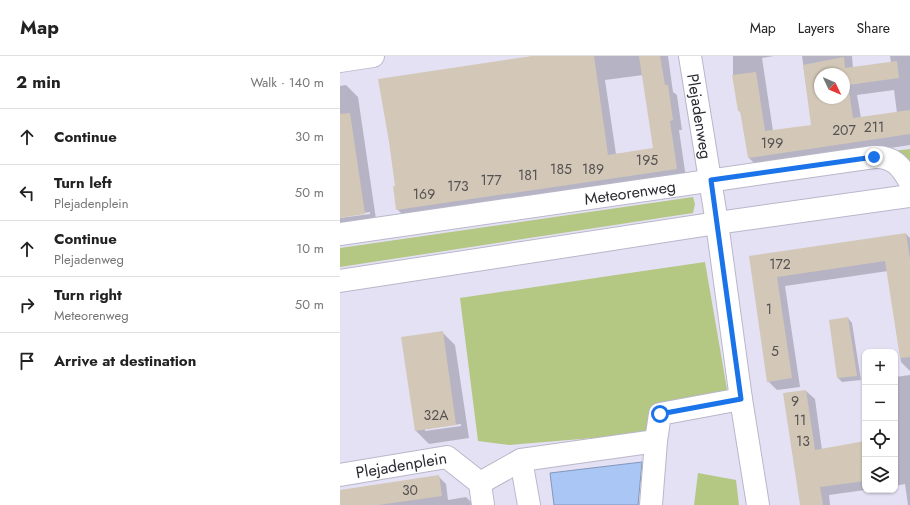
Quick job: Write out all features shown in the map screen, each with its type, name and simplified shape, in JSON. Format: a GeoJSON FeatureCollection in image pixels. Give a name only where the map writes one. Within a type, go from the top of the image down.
{"type":"FeatureCollection","features":[{"type":"Feature","properties":{"kind":"street"},"geometry":{"type":"LineString","coordinates":[[340,61],[373,56]]}},
{"type":"Feature","properties":{"kind":"street","name":"Plejadenweg"},"geometry":{"type":"LineString","coordinates":[[690,56],[717,223]]}},
{"type":"Feature","properties":{"kind":"street","name":"Meteorenweg"},"geometry":{"type":"LineString","coordinates":[[340,234],[884,156],[897,164],[904,171],[910,182]]}},
{"type":"Feature","properties":{"kind":"street"},"geometry":{"type":"LineString","coordinates":[[340,281],[717,223],[910,196]]}},
{"type":"Feature","properties":{"kind":"street"},"geometry":{"type":"LineString","coordinates":[[717,223],[741,399],[758,505]]}},
{"type":"Feature","properties":{"kind":"street"},"geometry":{"type":"LineString","coordinates":[[651,505],[656,441],[660,414],[741,399]]}},
{"type":"Feature","properties":{"kind":"street"},"geometry":{"type":"LineString","coordinates":[[483,505],[480,483],[521,460],[656,441]]}},
{"type":"Feature","properties":{"kind":"street","name":"Plejadenplein"},"geometry":{"type":"LineString","coordinates":[[340,475],[447,457],[480,483]]}},
{"type":"Feature","properties":{"kind":"street"},"geometry":{"type":"LineString","coordinates":[[521,460],[529,505]]}},
{"type":"Feature","properties":{"kind":"green space"},"geometry":{"type":"Polygon","coordinates":[[[910,149],[910,164],[893,151],[910,149]]]}},
{"type":"Feature","properties":{"kind":"green space"},"geometry":{"type":"Polygon","coordinates":[[[693,197],[695,204],[693,213],[340,267],[340,248],[693,197]]]}},
{"type":"Feature","properties":{"kind":"green space"},"geometry":{"type":"Polygon","coordinates":[[[705,262],[728,395],[652,410],[653,433],[509,445],[478,441],[460,298],[705,262]]]}},
{"type":"Feature","properties":{"kind":"green space"},"geometry":{"type":"Polygon","coordinates":[[[698,473],[736,480],[739,505],[694,505],[698,473]]]}},
{"type":"Feature","properties":{"kind":"water"},"geometry":{"type":"Polygon","coordinates":[[[642,462],[638,505],[554,505],[550,473],[642,462]]]}},
{"type":"Feature","properties":{"kind":"building"},"geometry":{"type":"Polygon","coordinates":[[[532,56],[594,56],[608,155],[653,148],[639,56],[660,56],[665,85],[668,85],[673,120],[670,121],[677,169],[396,210],[393,186],[395,186],[389,142],[378,79],[532,56]]]}},
{"type":"Feature","properties":{"kind":"building"},"geometry":{"type":"Polygon","coordinates":[[[844,57],[845,68],[814,68],[814,104],[850,104],[850,98],[853,118],[910,110],[910,134],[748,158],[732,75],[756,72],[765,131],[811,125],[803,65],[844,57]]]}},
{"type":"Feature","properties":{"kind":"building"},"geometry":{"type":"Polygon","coordinates":[[[897,61],[899,78],[850,85],[850,68],[845,68],[897,61]]]}},
{"type":"Feature","properties":{"kind":"building"},"geometry":{"type":"Polygon","coordinates":[[[350,113],[365,214],[340,218],[340,114],[350,113]]]}},
{"type":"Feature","properties":{"kind":"building"},"geometry":{"type":"Polygon","coordinates":[[[906,233],[910,260],[910,357],[900,358],[885,261],[777,277],[792,378],[767,382],[749,256],[906,233]]]}},
{"type":"Feature","properties":{"kind":"building"},"geometry":{"type":"Polygon","coordinates":[[[848,317],[857,376],[837,378],[829,320],[848,317]]]}},
{"type":"Feature","properties":{"kind":"building"},"geometry":{"type":"Polygon","coordinates":[[[443,331],[456,425],[415,431],[401,337],[443,331]]]}},
{"type":"Feature","properties":{"kind":"building"},"geometry":{"type":"Polygon","coordinates":[[[806,390],[815,450],[862,442],[862,481],[820,487],[823,505],[800,505],[783,393],[806,390]]]}},
{"type":"Feature","properties":{"kind":"building"},"geometry":{"type":"Polygon","coordinates":[[[439,475],[442,496],[378,505],[340,505],[340,490],[439,475]]]}},
{"type":"Feature","properties":{"kind":"route"},"geometry":{"type":"LineString","coordinates":[[660,414],[741,399],[711,180],[874,157]]}}]}
